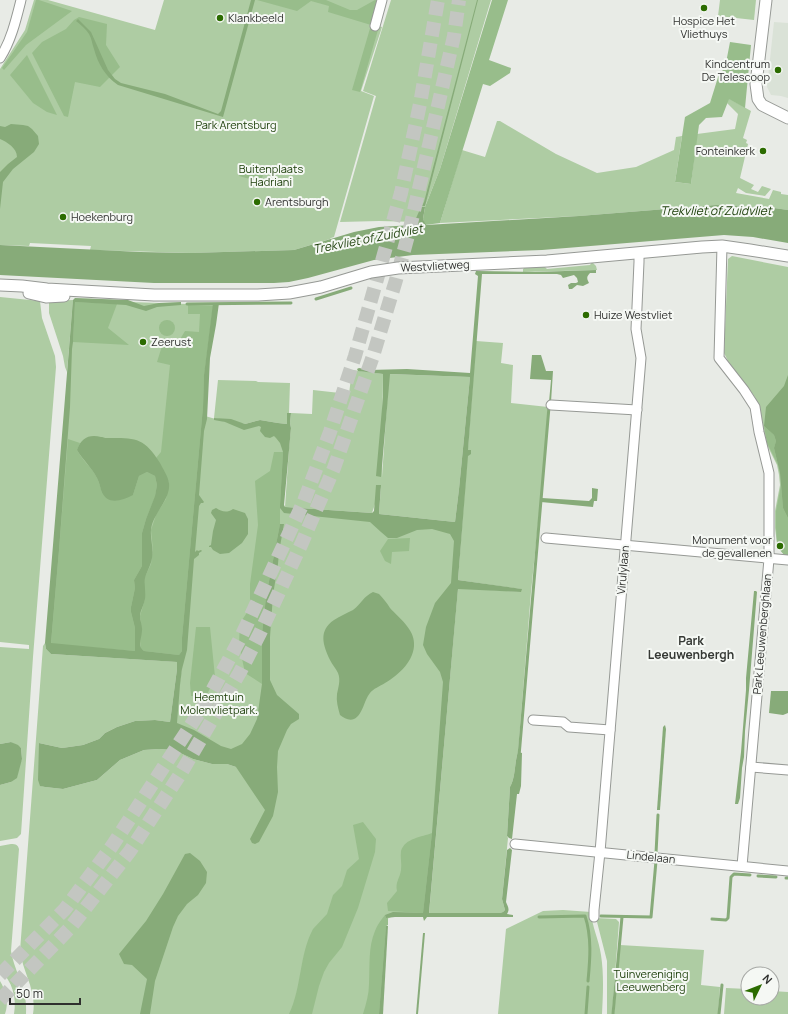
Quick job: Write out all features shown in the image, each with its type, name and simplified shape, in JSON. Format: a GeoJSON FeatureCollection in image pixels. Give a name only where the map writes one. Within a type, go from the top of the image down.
{"type":"FeatureCollection","features":[{"type":"Feature","properties":{"kind":"street"},"geometry":{"type":"LineString","coordinates":[[0,58],[6,48],[21,0]]}},
{"type":"Feature","properties":{"kind":"street"},"geometry":{"type":"LineString","coordinates":[[375,26],[382,0]]}},
{"type":"Feature","properties":{"kind":"street"},"geometry":{"type":"LineString","coordinates":[[766,0],[756,84],[758,99],[762,105],[788,118]]}},
{"type":"Feature","properties":{"kind":"street","name":"Westvlietweg"},"geometry":{"type":"LineString","coordinates":[[3,285],[34,295],[46,297],[64,296],[84,291],[154,295],[258,295],[289,293],[321,287],[371,272],[398,268],[547,261],[722,246],[788,256]]}},
{"type":"Feature","properties":{"kind":"street","name":"Park Leeuwenberghlaan"},"geometry":{"type":"LineString","coordinates":[[722,246],[719,358],[744,390],[754,407],[769,473],[769,559],[742,866]]}},
{"type":"Feature","properties":{"kind":"street","name":"Virulylaan"},"geometry":{"type":"LineString","coordinates":[[594,917],[641,358],[636,329],[639,253]]}},
{"type":"Feature","properties":{"kind":"street"},"geometry":{"type":"LineString","coordinates":[[550,405],[637,410]]}},
{"type":"Feature","properties":{"kind":"street"},"geometry":{"type":"LineString","coordinates":[[546,538],[788,560]]}},
{"type":"Feature","properties":{"kind":"street"},"geometry":{"type":"LineString","coordinates":[[533,720],[563,722],[569,727],[610,730]]}},
{"type":"Feature","properties":{"kind":"street"},"geometry":{"type":"LineString","coordinates":[[751,767],[788,770]]}},
{"type":"Feature","properties":{"kind":"street","name":"Lindelaan"},"geometry":{"type":"LineString","coordinates":[[515,844],[788,871]]}},
{"type":"Feature","properties":{"kind":"shaded area"},"geometry":{"type":"Polygon","coordinates":[[[36,0],[72,11],[26,45],[4,70],[2,68],[27,32],[36,0]]]}},
{"type":"Feature","properties":{"kind":"shaded area"},"geometry":{"type":"Polygon","coordinates":[[[257,0],[326,0],[350,10],[357,10],[375,0],[378,1],[380,23],[360,92],[352,90],[371,25],[328,12],[329,6],[311,1],[297,11],[257,0]]]}},
{"type":"Feature","properties":{"kind":"shaded area"},"geometry":{"type":"Polygon","coordinates":[[[492,0],[508,0],[489,60],[511,68],[510,73],[490,86],[483,84],[440,223],[425,225],[423,219],[425,207],[440,169],[492,0]]]}},
{"type":"Feature","properties":{"kind":"shaded area"},"geometry":{"type":"Polygon","coordinates":[[[79,17],[107,24],[106,45],[120,67],[100,87],[75,82],[68,117],[64,116],[32,53],[42,42],[66,29],[79,17]]]}},
{"type":"Feature","properties":{"kind":"shaded area","name":"Kindcentrum De Telescoop"},"geometry":{"type":"Polygon","coordinates":[[[774,22],[788,23],[788,98],[771,95],[767,87],[774,22]]]}},
{"type":"Feature","properties":{"kind":"shaded area"},"geometry":{"type":"Polygon","coordinates":[[[730,42],[751,45],[745,108],[729,99],[722,117],[706,118],[699,125],[691,184],[675,182],[685,117],[710,103],[719,74],[725,68],[730,42]]]}},
{"type":"Feature","properties":{"kind":"shaded area"},"geometry":{"type":"Polygon","coordinates":[[[27,55],[57,115],[47,112],[33,103],[10,75],[27,55]]]}},
{"type":"Feature","properties":{"kind":"shaded area"},"geometry":{"type":"Polygon","coordinates":[[[244,164],[264,170],[261,182],[239,176],[244,164]]]}},
{"type":"Feature","properties":{"kind":"shaded area"},"geometry":{"type":"Polygon","coordinates":[[[75,302],[117,304],[108,328],[129,345],[73,342],[75,302]]]}},
{"type":"Feature","properties":{"kind":"shaded area"},"geometry":{"type":"Polygon","coordinates":[[[188,305],[213,306],[204,376],[203,407],[182,651],[179,655],[144,651],[141,649],[140,639],[142,630],[140,616],[145,599],[145,577],[151,564],[153,550],[151,530],[156,515],[166,499],[169,483],[156,458],[161,452],[170,365],[157,362],[162,346],[176,346],[185,331],[199,332],[200,314],[188,314],[188,305]]]}},
{"type":"Feature","properties":{"kind":"shaded area"},"geometry":{"type":"Polygon","coordinates":[[[164,320],[170,320],[175,325],[173,334],[170,336],[164,336],[159,331],[159,325],[164,320]]]}},
{"type":"Feature","properties":{"kind":"shaded area"},"geometry":{"type":"Polygon","coordinates":[[[764,426],[774,435],[776,441],[774,448],[780,473],[783,508],[788,518],[788,557],[786,557],[780,550],[783,548],[782,545],[777,543],[776,511],[781,485],[780,475],[778,465],[767,443],[764,426]]]}},
{"type":"Feature","properties":{"kind":"shaded area"},"geometry":{"type":"Polygon","coordinates":[[[68,439],[80,443],[77,450],[96,476],[102,492],[133,495],[139,476],[147,472],[155,476],[157,485],[155,497],[142,533],[142,566],[134,580],[135,588],[131,612],[135,628],[135,651],[51,644],[68,439]]]}},
{"type":"Feature","properties":{"kind":"shaded area"},"geometry":{"type":"Polygon","coordinates":[[[274,452],[283,452],[280,524],[266,597],[262,634],[262,684],[245,673],[239,644],[240,623],[250,608],[250,584],[258,525],[255,481],[270,471],[274,452]]]}},
{"type":"Feature","properties":{"kind":"shaded area"},"geometry":{"type":"Polygon","coordinates":[[[410,538],[409,551],[392,552],[391,564],[385,561],[380,551],[388,539],[410,538]]]}},
{"type":"Feature","properties":{"kind":"shaded area"},"geometry":{"type":"Polygon","coordinates":[[[196,627],[210,627],[215,677],[206,697],[191,696],[190,683],[196,627]]]}},
{"type":"Feature","properties":{"kind":"shaded area"},"geometry":{"type":"Polygon","coordinates":[[[363,822],[376,839],[375,852],[358,908],[342,947],[329,963],[324,972],[312,1014],[289,1014],[296,993],[308,939],[313,929],[327,914],[333,895],[342,886],[347,870],[359,859],[353,825],[363,822]]]}},
{"type":"Feature","properties":{"kind":"shaded area"},"geometry":{"type":"Polygon","coordinates":[[[432,833],[423,913],[388,911],[387,903],[397,891],[401,868],[401,851],[403,847],[410,841],[432,833]]]}},
{"type":"Feature","properties":{"kind":"shaded area"},"geometry":{"type":"Polygon","coordinates":[[[385,915],[386,918],[388,918],[388,925],[386,926],[379,1014],[363,1014],[368,992],[371,944],[377,927],[385,915]]]}},
{"type":"Feature","properties":{"kind":"green space","name":"Park Arentsburg"},"geometry":{"type":"Polygon","coordinates":[[[34,0],[48,0],[155,30],[164,0],[379,0],[372,24],[382,27],[361,91],[374,96],[334,237],[294,250],[191,253],[90,250],[91,246],[30,243],[29,246],[0,245],[0,69],[25,30],[34,0]]]}},
{"type":"Feature","properties":{"kind":"green space","name":"Arentsburgh"},"geometry":{"type":"Polygon","coordinates":[[[391,0],[491,0],[440,169],[419,222],[340,222],[376,96],[363,91],[391,0]]]}},
{"type":"Feature","properties":{"kind":"green space"},"geometry":{"type":"Polygon","coordinates":[[[720,0],[756,0],[754,20],[718,16],[720,0]]]}},
{"type":"Feature","properties":{"kind":"green space"},"geometry":{"type":"Polygon","coordinates":[[[728,98],[751,111],[743,138],[747,140],[746,143],[748,144],[740,178],[754,185],[751,189],[758,192],[762,186],[771,189],[765,196],[746,193],[738,188],[736,193],[769,199],[773,190],[781,192],[781,194],[788,195],[788,210],[767,207],[716,205],[579,216],[440,223],[462,150],[485,157],[497,121],[500,121],[556,154],[597,173],[636,167],[674,150],[676,137],[682,136],[675,182],[691,184],[697,134],[735,129],[738,114],[727,103],[728,98]]]}},
{"type":"Feature","properties":{"kind":"green space"},"geometry":{"type":"Polygon","coordinates":[[[732,256],[788,267],[788,557],[786,557],[780,550],[782,548],[781,545],[777,543],[775,528],[775,511],[780,485],[777,465],[766,443],[755,397],[728,361],[724,353],[728,259],[732,256]]]}},
{"type":"Feature","properties":{"kind":"green space"},"geometry":{"type":"Polygon","coordinates":[[[592,262],[596,266],[597,270],[523,272],[525,267],[544,266],[547,269],[590,265],[592,262]]]}},
{"type":"Feature","properties":{"kind":"green space"},"geometry":{"type":"Polygon","coordinates":[[[0,297],[40,301],[42,318],[55,356],[56,367],[33,657],[21,834],[17,838],[0,841],[0,785],[11,782],[22,759],[21,748],[11,742],[0,744],[0,647],[29,649],[29,645],[0,642],[0,297]]]}},
{"type":"Feature","properties":{"kind":"green space","name":"Heemtuin Molenvlietpark."},"geometry":{"type":"Polygon","coordinates":[[[73,300],[216,305],[208,361],[205,416],[244,427],[259,423],[287,441],[283,507],[458,527],[427,916],[393,916],[387,919],[381,1014],[33,1014],[33,998],[20,951],[43,646],[45,643],[46,649],[51,654],[178,662],[170,722],[155,720],[135,721],[117,727],[105,733],[99,739],[83,745],[62,748],[39,743],[41,786],[63,789],[97,780],[120,760],[144,750],[174,750],[193,759],[212,764],[227,764],[236,767],[260,746],[267,601],[261,719],[249,747],[229,756],[173,729],[183,660],[47,649],[73,300]]]}},
{"type":"Feature","properties":{"kind":"green space"},"geometry":{"type":"Polygon","coordinates":[[[73,300],[67,372],[49,313],[49,301],[73,300]]]}},
{"type":"Feature","properties":{"kind":"green space"},"geometry":{"type":"Polygon","coordinates":[[[476,341],[503,343],[501,363],[513,365],[511,403],[548,407],[544,464],[531,592],[518,752],[510,787],[508,838],[502,899],[505,910],[500,913],[429,914],[458,588],[521,592],[521,589],[458,580],[476,341]]]}},
{"type":"Feature","properties":{"kind":"green space"},"geometry":{"type":"Polygon","coordinates":[[[352,370],[383,374],[382,477],[389,374],[470,377],[455,522],[379,514],[381,486],[372,513],[285,507],[291,413],[312,414],[313,390],[349,394],[352,370]]]}},
{"type":"Feature","properties":{"kind":"green space"},"geometry":{"type":"Polygon","coordinates":[[[218,380],[290,383],[287,424],[260,420],[245,424],[214,418],[218,380]]]}},
{"type":"Feature","properties":{"kind":"green space"},"geometry":{"type":"Polygon","coordinates":[[[11,844],[16,845],[19,849],[11,951],[25,997],[26,1014],[14,1014],[15,1002],[13,990],[8,979],[0,970],[0,846],[11,844]]]}},
{"type":"Feature","properties":{"kind":"green space"},"geometry":{"type":"Polygon","coordinates":[[[563,910],[591,912],[602,962],[602,1014],[498,1014],[506,929],[543,911],[563,910]]]}},
{"type":"Feature","properties":{"kind":"green space"},"geometry":{"type":"Polygon","coordinates":[[[596,918],[616,919],[619,922],[612,1014],[607,1014],[607,961],[596,918]]]}},
{"type":"Feature","properties":{"kind":"green space","name":"Tuinvereniging Leeuwenberg"},"geometry":{"type":"Polygon","coordinates":[[[620,945],[704,950],[701,985],[720,987],[718,1014],[614,1014],[620,945]]]}},
{"type":"Feature","properties":{"kind":"green space"},"geometry":{"type":"Polygon","coordinates":[[[0,981],[6,997],[7,1006],[5,1014],[0,1014],[0,981]]]}},
{"type":"Feature","properties":{"kind":"green space"},"geometry":{"type":"Polygon","coordinates":[[[726,988],[740,989],[740,1006],[780,1006],[780,992],[788,992],[788,1014],[724,1014],[726,988]]]}},
{"type":"Feature","properties":{"kind":"water"},"geometry":{"type":"Polygon","coordinates":[[[251,0],[255,0],[223,117],[118,85],[109,78],[103,69],[98,60],[89,34],[76,21],[78,19],[91,32],[108,70],[115,79],[121,83],[165,94],[218,114],[221,111],[251,0]]]}},
{"type":"Feature","properties":{"kind":"water"},"geometry":{"type":"Polygon","coordinates":[[[477,0],[425,206],[422,206],[424,202],[477,0]]]}},
{"type":"Feature","properties":{"kind":"water"},"geometry":{"type":"Polygon","coordinates":[[[11,124],[28,126],[38,136],[39,144],[34,152],[13,169],[3,182],[0,209],[0,172],[17,157],[17,154],[13,148],[0,139],[0,126],[5,127],[11,124]]]}},
{"type":"Feature","properties":{"kind":"water","name":"Trekvliet of Zuidvliet"},"geometry":{"type":"Polygon","coordinates":[[[716,205],[767,207],[788,210],[788,243],[753,237],[724,235],[542,250],[413,255],[374,260],[308,278],[274,283],[154,283],[0,275],[0,245],[191,253],[294,250],[354,232],[379,227],[413,225],[421,207],[425,207],[423,219],[426,225],[579,216],[716,205]]]}},
{"type":"Feature","properties":{"kind":"water"},"geometry":{"type":"Polygon","coordinates":[[[596,270],[596,273],[590,273],[587,277],[589,283],[583,286],[577,285],[572,289],[569,289],[568,285],[578,282],[574,275],[563,278],[561,275],[557,274],[482,274],[468,450],[471,450],[471,454],[468,456],[458,580],[522,589],[521,592],[458,589],[429,913],[503,912],[505,910],[502,899],[507,850],[510,848],[512,850],[506,902],[509,909],[507,914],[513,915],[513,917],[427,917],[424,921],[423,917],[386,918],[385,915],[393,912],[423,913],[432,833],[443,682],[440,672],[427,654],[423,645],[426,627],[435,603],[451,583],[454,541],[450,534],[432,529],[417,530],[397,538],[388,538],[370,522],[284,513],[280,508],[283,452],[280,443],[274,436],[270,438],[265,437],[260,431],[261,427],[259,426],[244,430],[225,422],[214,420],[214,418],[231,419],[245,424],[260,420],[287,424],[287,413],[291,413],[285,507],[372,513],[374,511],[376,485],[381,485],[379,514],[455,522],[470,377],[390,374],[381,477],[376,476],[383,397],[383,374],[358,371],[357,369],[407,369],[470,373],[478,276],[475,274],[476,271],[535,272],[596,270]]]}},
{"type":"Feature","properties":{"kind":"water"},"geometry":{"type":"Polygon","coordinates":[[[75,298],[128,300],[144,306],[159,303],[181,302],[181,305],[157,307],[146,311],[126,305],[75,302],[70,407],[51,643],[135,651],[135,628],[131,612],[135,588],[134,580],[142,566],[142,533],[155,496],[157,485],[155,476],[147,472],[139,476],[133,495],[124,499],[115,501],[111,500],[104,495],[95,474],[77,450],[83,440],[93,436],[105,438],[125,438],[138,441],[149,448],[167,475],[169,483],[167,495],[152,524],[151,563],[145,578],[145,599],[140,614],[142,631],[140,646],[144,651],[179,655],[182,651],[203,407],[204,375],[213,303],[219,303],[210,358],[207,419],[204,431],[199,495],[204,502],[199,506],[195,552],[197,550],[202,551],[194,559],[187,650],[182,669],[177,723],[194,730],[221,746],[231,749],[242,744],[250,734],[257,719],[262,684],[262,634],[266,597],[280,524],[284,524],[273,595],[270,637],[270,680],[277,695],[299,714],[299,719],[291,724],[287,730],[278,751],[278,792],[273,816],[259,842],[255,844],[252,843],[250,839],[265,810],[236,767],[227,764],[212,764],[193,759],[174,750],[144,750],[120,760],[97,780],[63,789],[40,786],[38,780],[39,743],[62,748],[83,745],[99,739],[105,733],[117,727],[135,721],[155,720],[170,722],[177,669],[177,662],[51,654],[46,649],[45,643],[73,300],[75,298]]]}},
{"type":"Feature","properties":{"kind":"water"},"geometry":{"type":"Polygon","coordinates":[[[532,355],[541,355],[546,371],[553,371],[551,402],[549,402],[551,380],[530,379],[532,355]]]}},
{"type":"Feature","properties":{"kind":"water"},"geometry":{"type":"Polygon","coordinates":[[[788,375],[788,518],[783,508],[780,473],[774,448],[776,441],[774,435],[764,426],[766,407],[784,386],[788,375]]]}},
{"type":"Feature","properties":{"kind":"water"},"geometry":{"type":"Polygon","coordinates":[[[592,488],[598,489],[597,501],[594,501],[593,507],[541,502],[542,498],[589,501],[592,498],[592,488]]]}},
{"type":"Feature","properties":{"kind":"water"},"geometry":{"type":"Polygon","coordinates":[[[216,508],[224,512],[233,509],[245,513],[248,519],[248,534],[242,543],[229,553],[220,554],[209,547],[211,545],[216,520],[211,513],[212,510],[216,508]]]}},
{"type":"Feature","properties":{"kind":"water"},"geometry":{"type":"Polygon","coordinates":[[[754,591],[756,591],[740,798],[738,804],[735,804],[741,752],[754,591]]]}},
{"type":"Feature","properties":{"kind":"water"},"geometry":{"type":"Polygon","coordinates":[[[373,592],[379,594],[409,628],[412,633],[414,649],[409,661],[401,671],[371,692],[357,717],[352,720],[340,715],[337,699],[339,676],[325,649],[323,638],[329,624],[353,610],[373,592]]]}},
{"type":"Feature","properties":{"kind":"water"},"geometry":{"type":"Polygon","coordinates":[[[771,691],[788,691],[788,713],[783,715],[769,713],[771,691]]]}},
{"type":"Feature","properties":{"kind":"water"},"geometry":{"type":"Polygon","coordinates":[[[665,725],[666,729],[660,810],[657,810],[663,727],[665,725]]]}},
{"type":"Feature","properties":{"kind":"water"},"geometry":{"type":"Polygon","coordinates":[[[11,742],[21,748],[22,759],[17,778],[11,782],[0,785],[0,744],[11,742]]]}},
{"type":"Feature","properties":{"kind":"water"},"geometry":{"type":"Polygon","coordinates":[[[518,752],[522,753],[521,786],[519,794],[517,794],[512,839],[507,836],[510,787],[518,752]]]}},
{"type":"Feature","properties":{"kind":"water"},"geometry":{"type":"Polygon","coordinates":[[[190,853],[200,861],[207,872],[206,883],[198,895],[187,904],[178,916],[155,981],[150,1014],[140,1014],[147,979],[132,965],[124,964],[119,954],[146,921],[185,854],[190,853]]]}},
{"type":"Feature","properties":{"kind":"water"},"geometry":{"type":"Polygon","coordinates":[[[386,926],[388,926],[383,1014],[379,1014],[386,926]]]}},
{"type":"Feature","properties":{"kind":"water"},"geometry":{"type":"Polygon","coordinates":[[[423,933],[425,933],[418,1014],[416,1014],[423,933]]]}},
{"type":"Feature","properties":{"kind":"waterway"},"geometry":{"type":"LineString","coordinates":[[316,299],[351,288]]}},
{"type":"Feature","properties":{"kind":"waterway"},"geometry":{"type":"LineString","coordinates":[[187,304],[291,303]]}},
{"type":"Feature","properties":{"kind":"waterway"},"geometry":{"type":"LineString","coordinates":[[519,756],[549,407]]}},
{"type":"Feature","properties":{"kind":"waterway"},"geometry":{"type":"LineString","coordinates":[[656,853],[658,815]]}},
{"type":"Feature","properties":{"kind":"waterway"},"geometry":{"type":"LineString","coordinates":[[601,916],[651,917],[656,861]]}},
{"type":"Feature","properties":{"kind":"waterway"},"geometry":{"type":"LineString","coordinates":[[712,919],[726,920],[728,918],[731,877],[734,874],[750,875]]}},
{"type":"Feature","properties":{"kind":"waterway"},"geometry":{"type":"LineString","coordinates":[[758,876],[776,877]]}},
{"type":"Feature","properties":{"kind":"waterway"},"geometry":{"type":"LineString","coordinates":[[539,917],[585,916],[590,940],[588,981]]}},
{"type":"Feature","properties":{"kind":"waterway"},"geometry":{"type":"LineString","coordinates":[[613,1014],[622,917]]}},
{"type":"Feature","properties":{"kind":"waterway"},"geometry":{"type":"LineString","coordinates":[[719,1014],[722,985]]}},
{"type":"Feature","properties":{"kind":"waterway"},"geometry":{"type":"LineString","coordinates":[[586,1014],[588,987]]}},
{"type":"Feature","properties":{"kind":"tunnel"},"geometry":{"type":"LineString","coordinates":[[0,975],[65,909],[112,846],[206,702],[241,637],[304,501],[330,432],[355,356],[401,193],[420,104],[438,0]]}},
{"type":"Feature","properties":{"kind":"tunnel"},"geometry":{"type":"LineString","coordinates":[[0,1000],[70,928],[130,851],[181,773],[240,672],[301,545],[334,468],[373,356],[396,280],[410,228],[454,36],[459,0]]}},
{"type":"Feature","properties":{"kind":"place","name":"Hospice Het Vliethuys"},"geometry":{"type":"Point","coordinates":[704,8]}},
{"type":"Feature","properties":{"kind":"place","name":"Klankbeeld"},"geometry":{"type":"Point","coordinates":[220,18]}},
{"type":"Feature","properties":{"kind":"place","name":"Kindcentrum De Telescoop"},"geometry":{"type":"Point","coordinates":[778,70]}},
{"type":"Feature","properties":{"kind":"place","name":"Fonteinkerk"},"geometry":{"type":"Point","coordinates":[763,151]}},
{"type":"Feature","properties":{"kind":"place","name":"Arentsburgh"},"geometry":{"type":"Point","coordinates":[257,202]}},
{"type":"Feature","properties":{"kind":"place","name":"Hoekenburg"},"geometry":{"type":"Point","coordinates":[63,217]}},
{"type":"Feature","properties":{"kind":"place","name":"Huize Westvliet"},"geometry":{"type":"Point","coordinates":[586,315]}},
{"type":"Feature","properties":{"kind":"place","name":"Zeerust"},"geometry":{"type":"Point","coordinates":[143,342]}},
{"type":"Feature","properties":{"kind":"place","name":"Monument voor de gevallenen"},"geometry":{"type":"Point","coordinates":[780,546]}},
{"type":"Feature","properties":{"kind":"district","name":"Park Leeuwenbergh"},"geometry":{"type":"Point","coordinates":[691,648]}},
{"type":"Feature","properties":{"kind":"park label","name":"Buitenplaats Hadriani"},"geometry":{"type":"Point","coordinates":[271,175]}}]}
